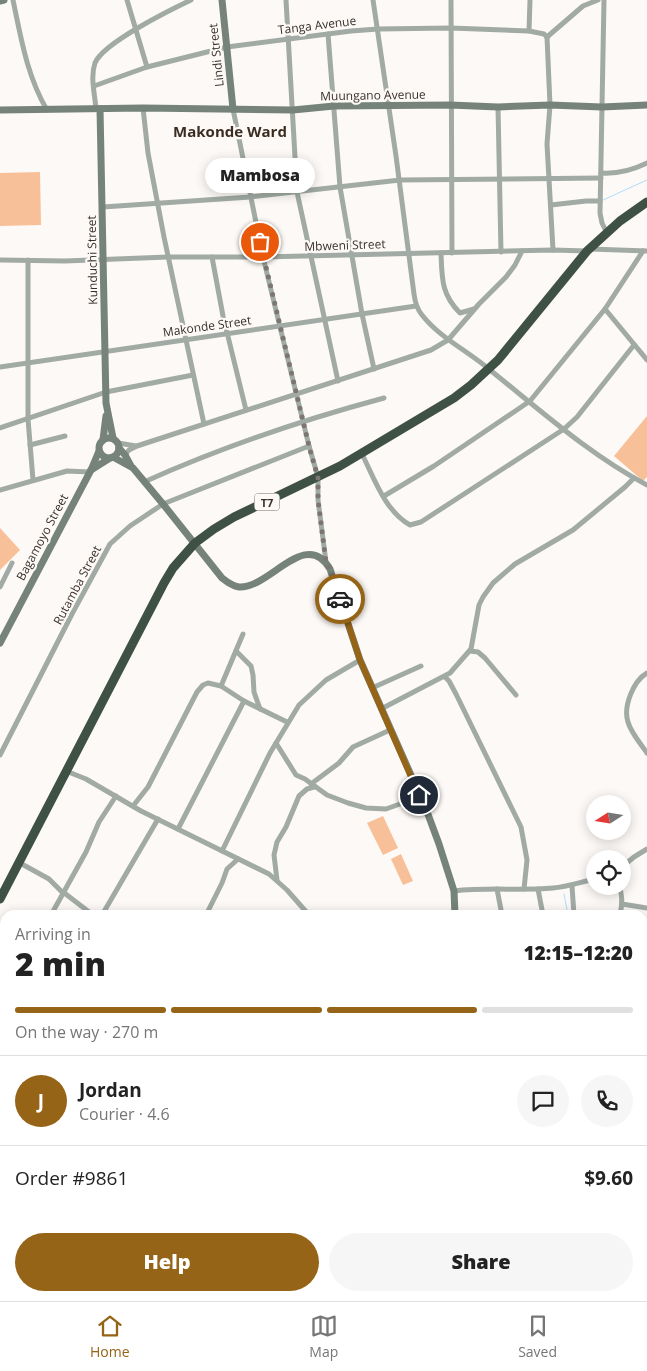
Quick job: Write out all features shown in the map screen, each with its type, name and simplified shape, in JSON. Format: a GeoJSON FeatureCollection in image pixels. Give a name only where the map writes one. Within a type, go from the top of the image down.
{"type":"FeatureCollection","features":[{"type":"Feature","properties":{"kind":"highway","name":"T7"},"geometry":{"type":"LineString","coordinates":[[0,899],[164,583],[173,568],[194,543],[234,517],[318,478],[362,454],[454,398],[489,369],[507,350],[588,250],[620,221],[647,202]]}},
{"type":"Feature","properties":{"kind":"main road","name":"Lindi Street"},"geometry":{"type":"LineString","coordinates":[[222,0],[233,109]]}},
{"type":"Feature","properties":{"kind":"main road","name":"Muungano Avenue"},"geometry":{"type":"LineString","coordinates":[[0,110],[143,108],[293,110],[334,106],[389,105],[498,107],[647,105]]}},
{"type":"Feature","properties":{"kind":"main road","name":"Kunduchi Street"},"geometry":{"type":"LineString","coordinates":[[98,109],[103,207],[107,411]]}},
{"type":"Feature","properties":{"kind":"main road"},"geometry":{"type":"LineString","coordinates":[[103,440],[107,411]]}},
{"type":"Feature","properties":{"kind":"main road"},"geometry":{"type":"LineString","coordinates":[[91,471],[118,452],[107,411]]}},
{"type":"Feature","properties":{"kind":"main road"},"geometry":{"type":"LineString","coordinates":[[133,468],[112,457],[105,457],[99,451],[99,444],[108,438],[117,443],[144,482],[222,578],[230,584],[244,586],[259,581],[294,559],[304,555],[312,554],[319,556],[326,562],[360,660],[439,844],[454,891],[455,910]]}},
{"type":"Feature","properties":{"kind":"main road","name":"Bagamoyo Street"},"geometry":{"type":"LineString","coordinates":[[0,643],[91,471],[99,451]]}},
{"type":"Feature","properties":{"kind":"street"},"geometry":{"type":"LineString","coordinates":[[13,0],[28,67],[47,110]]}},
{"type":"Feature","properties":{"kind":"street"},"geometry":{"type":"LineString","coordinates":[[127,0],[147,67]]}},
{"type":"Feature","properties":{"kind":"street","name":"Kunduchi Street"},"geometry":{"type":"LineString","coordinates":[[98,109],[93,76],[95,62],[104,50],[136,29],[191,0]]}},
{"type":"Feature","properties":{"kind":"street"},"geometry":{"type":"LineString","coordinates":[[286,0],[297,192],[323,320],[338,381]]}},
{"type":"Feature","properties":{"kind":"street"},"geometry":{"type":"LineString","coordinates":[[373,0],[400,180],[416,306],[426,320],[448,340],[489,369],[564,429],[647,485]]}},
{"type":"Feature","properties":{"kind":"street"},"geometry":{"type":"LineString","coordinates":[[451,0],[452,253]]}},
{"type":"Feature","properties":{"kind":"street"},"geometry":{"type":"LineString","coordinates":[[529,31],[530,0]]}},
{"type":"Feature","properties":{"kind":"street"},"geometry":{"type":"LineString","coordinates":[[553,250],[547,144],[550,105],[547,37],[583,6],[598,0]]}},
{"type":"Feature","properties":{"kind":"street"},"geometry":{"type":"LineString","coordinates":[[604,0],[600,202],[602,223],[607,233]]}},
{"type":"Feature","properties":{"kind":"street","name":"Tanga Avenue"},"geometry":{"type":"LineString","coordinates":[[94,86],[147,67],[227,47],[328,34],[378,29],[451,28],[529,31],[544,34],[547,37]]}},
{"type":"Feature","properties":{"kind":"street"},"geometry":{"type":"LineString","coordinates":[[328,34],[340,187],[362,314],[374,369]]}},
{"type":"Feature","properties":{"kind":"street"},"geometry":{"type":"LineString","coordinates":[[498,107],[501,252]]}},
{"type":"Feature","properties":{"kind":"street"},"geometry":{"type":"LineString","coordinates":[[143,108],[148,153],[168,257],[204,424]]}},
{"type":"Feature","properties":{"kind":"street"},"geometry":{"type":"LineString","coordinates":[[233,109],[264,258],[318,478],[318,500],[326,562]]}},
{"type":"Feature","properties":{"kind":"street"},"geometry":{"type":"LineString","coordinates":[[103,207],[250,197],[400,180],[500,180],[601,176],[627,171],[647,163]]}},
{"type":"Feature","properties":{"kind":"street"},"geometry":{"type":"LineString","coordinates":[[551,205],[586,201],[600,202]]}},
{"type":"Feature","properties":{"kind":"street","name":"Mbweni Street"},"geometry":{"type":"LineString","coordinates":[[0,260],[104,260],[168,257],[264,258],[553,250],[645,251]]}},
{"type":"Feature","properties":{"kind":"street"},"geometry":{"type":"LineString","coordinates":[[125,454],[137,446],[425,352],[448,340],[512,269],[522,251]]}},
{"type":"Feature","properties":{"kind":"street"},"geometry":{"type":"LineString","coordinates":[[384,496],[434,466],[530,401],[605,309],[645,251]]}},
{"type":"Feature","properties":{"kind":"street"},"geometry":{"type":"LineString","coordinates":[[441,253],[442,280],[448,299],[460,313],[474,309]]}},
{"type":"Feature","properties":{"kind":"street"},"geometry":{"type":"LineString","coordinates":[[212,257],[227,334],[246,410]]}},
{"type":"Feature","properties":{"kind":"street"},"geometry":{"type":"LineString","coordinates":[[28,260],[28,419],[33,480]]}},
{"type":"Feature","properties":{"kind":"street","name":"Makonde Street"},"geometry":{"type":"LineString","coordinates":[[0,367],[416,306]]}},
{"type":"Feature","properties":{"kind":"street"},"geometry":{"type":"LineString","coordinates":[[605,309],[647,360]]}},
{"type":"Feature","properties":{"kind":"street"},"geometry":{"type":"LineString","coordinates":[[362,454],[394,513],[402,520],[415,525],[564,429],[577,417],[634,345]]}},
{"type":"Feature","properties":{"kind":"street"},"geometry":{"type":"LineString","coordinates":[[0,428],[106,392],[193,376]]}},
{"type":"Feature","properties":{"kind":"street"},"geometry":{"type":"LineString","coordinates":[[144,482],[178,467],[303,421],[384,398]]}},
{"type":"Feature","properties":{"kind":"street"},"geometry":{"type":"LineString","coordinates":[[30,444],[65,436]]}},
{"type":"Feature","properties":{"kind":"street"},"geometry":{"type":"LineString","coordinates":[[117,443],[137,446]]}},
{"type":"Feature","properties":{"kind":"street","name":"Rutamba Street"},"geometry":{"type":"LineString","coordinates":[[0,755],[105,550],[114,540],[130,526],[163,504],[309,446]]}},
{"type":"Feature","properties":{"kind":"street"},"geometry":{"type":"LineString","coordinates":[[0,490],[67,471],[91,471]]}},
{"type":"Feature","properties":{"kind":"street"},"geometry":{"type":"LineString","coordinates":[[381,710],[445,677],[470,650],[479,605],[493,583],[514,564],[573,530],[634,478]]}},
{"type":"Feature","properties":{"kind":"street"},"geometry":{"type":"LineString","coordinates":[[0,587],[12,563]]}},
{"type":"Feature","properties":{"kind":"street"},"geometry":{"type":"LineString","coordinates":[[221,686],[228,674],[244,634]]}},
{"type":"Feature","properties":{"kind":"street"},"geometry":{"type":"LineString","coordinates":[[236,650],[251,666],[254,692],[260,709]]}},
{"type":"Feature","properties":{"kind":"street"},"geometry":{"type":"LineString","coordinates":[[470,650],[478,652],[485,658],[516,695]]}},
{"type":"Feature","properties":{"kind":"street"},"geometry":{"type":"LineString","coordinates":[[222,851],[276,742],[299,704],[326,680],[360,660]]}},
{"type":"Feature","properties":{"kind":"street"},"geometry":{"type":"LineString","coordinates":[[372,688],[421,666]]}},
{"type":"Feature","properties":{"kind":"street"},"geometry":{"type":"LineString","coordinates":[[647,673],[635,683],[627,713],[629,726],[647,753]]}},
{"type":"Feature","properties":{"kind":"street"},"geometry":{"type":"LineString","coordinates":[[445,677],[449,681],[521,827],[527,860],[524,889]]}},
{"type":"Feature","properties":{"kind":"street"},"geometry":{"type":"LineString","coordinates":[[133,806],[148,787],[197,692],[203,685],[208,683],[221,686],[244,701],[287,722]]}},
{"type":"Feature","properties":{"kind":"street"},"geometry":{"type":"LineString","coordinates":[[178,829],[244,701]]}},
{"type":"Feature","properties":{"kind":"street"},"geometry":{"type":"LineString","coordinates":[[277,880],[274,855],[277,842],[289,821],[299,796],[339,763],[353,747],[390,730]]}},
{"type":"Feature","properties":{"kind":"street"},"geometry":{"type":"LineString","coordinates":[[276,742],[294,773],[327,795],[348,804],[386,809],[419,795]]}},
{"type":"Feature","properties":{"kind":"street"},"geometry":{"type":"LineString","coordinates":[[66,770],[158,819],[269,874],[304,910]]}},
{"type":"Feature","properties":{"kind":"street"},"geometry":{"type":"LineString","coordinates":[[54,910],[86,852],[99,822],[116,796]]}},
{"type":"Feature","properties":{"kind":"street"},"geometry":{"type":"LineString","coordinates":[[105,910],[158,819]]}},
{"type":"Feature","properties":{"kind":"street"},"geometry":{"type":"LineString","coordinates":[[631,860],[647,849]]}},
{"type":"Feature","properties":{"kind":"street"},"geometry":{"type":"LineString","coordinates":[[208,910],[222,883],[226,869],[238,858]]}},
{"type":"Feature","properties":{"kind":"street"},"geometry":{"type":"LineString","coordinates":[[20,863],[49,879],[86,910]]}},
{"type":"Feature","properties":{"kind":"street"},"geometry":{"type":"LineString","coordinates":[[454,891],[538,889],[570,886],[586,882]]}},
{"type":"Feature","properties":{"kind":"street"},"geometry":{"type":"LineString","coordinates":[[570,886],[573,910]]}},
{"type":"Feature","properties":{"kind":"street"},"geometry":{"type":"LineString","coordinates":[[496,889],[501,910]]}},
{"type":"Feature","properties":{"kind":"street"},"geometry":{"type":"LineString","coordinates":[[538,889],[542,910]]}},
{"type":"Feature","properties":{"kind":"street"},"geometry":{"type":"LineString","coordinates":[[621,895],[621,910]]}},
{"type":"Feature","properties":{"kind":"street"},"geometry":{"type":"LineString","coordinates":[[622,904],[647,908]]}},
{"type":"Feature","properties":{"kind":"shaded area"},"geometry":{"type":"Polygon","coordinates":[[[40,172],[41,225],[0,226],[0,173],[40,172]]]}},
{"type":"Feature","properties":{"kind":"shaded area"},"geometry":{"type":"Polygon","coordinates":[[[647,416],[647,477],[643,481],[614,456],[647,416]]]}},
{"type":"Feature","properties":{"kind":"shaded area"},"geometry":{"type":"Polygon","coordinates":[[[0,528],[20,550],[0,570],[0,528]]]}},
{"type":"Feature","properties":{"kind":"shaded area"},"geometry":{"type":"Polygon","coordinates":[[[383,816],[398,848],[383,855],[367,823],[383,816]]]}},
{"type":"Feature","properties":{"kind":"shaded area"},"geometry":{"type":"Polygon","coordinates":[[[401,854],[413,881],[403,885],[391,859],[401,854]]]}},
{"type":"Feature","properties":{"kind":"waterway"},"geometry":{"type":"LineString","coordinates":[[603,200],[647,180]]}},
{"type":"Feature","properties":{"kind":"waterway"},"geometry":{"type":"LineString","coordinates":[[564,894],[567,910]]}},
{"type":"Feature","properties":{"kind":"way so far"},"geometry":{"type":"LineString","coordinates":[[260,242],[318,478],[318,500],[326,562],[340,599]]}},
{"type":"Feature","properties":{"kind":"place","name":"Mambosa"},"geometry":{"type":"Point","coordinates":[260,242]}},
{"type":"Feature","properties":{"kind":"district","name":"Makonde Ward"},"geometry":{"type":"Point","coordinates":[230,131]}},
{"type":"Feature","properties":{"kind":"route"},"geometry":{"type":"LineString","coordinates":[[340,599],[360,660],[419,795]]}}]}
